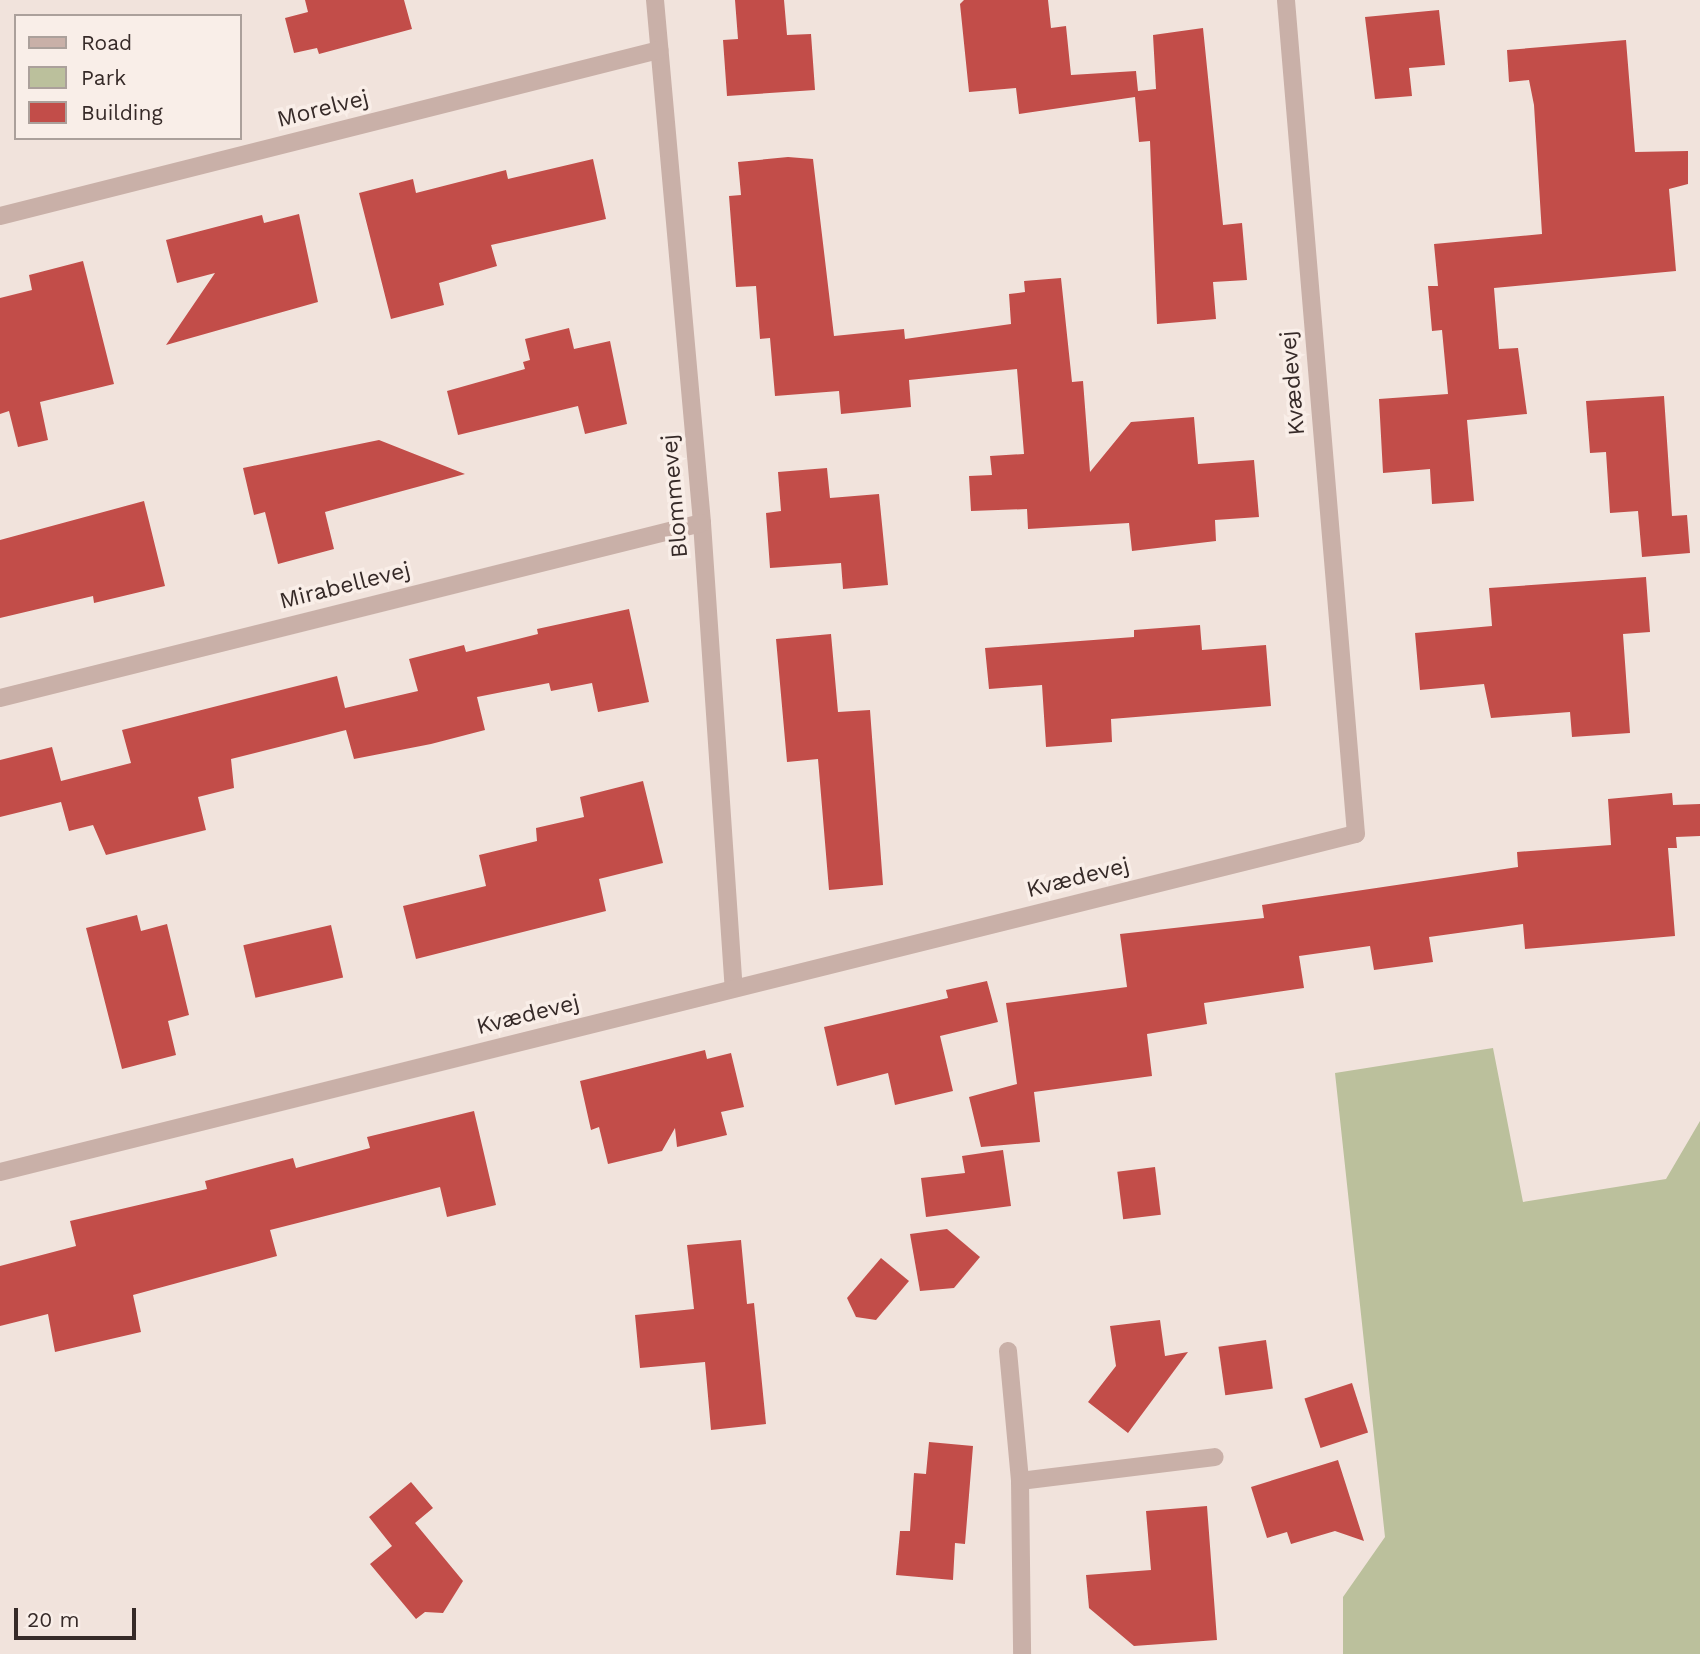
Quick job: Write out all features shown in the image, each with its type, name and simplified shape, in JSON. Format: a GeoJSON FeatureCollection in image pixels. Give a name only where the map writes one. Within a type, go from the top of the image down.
{"type":"FeatureCollection","features":[{"type":"Feature","properties":{"kind":"street","name":"Blommevej"},"geometry":{"type":"LineString","coordinates":[[655,0],[702,523],[734,988]]}},
{"type":"Feature","properties":{"kind":"street","name":"Kvædevej"},"geometry":{"type":"LineString","coordinates":[[0,1172],[1356,834],[1286,0]]}},
{"type":"Feature","properties":{"kind":"street","name":"Morelvej"},"geometry":{"type":"LineString","coordinates":[[0,216],[659,50]]}},
{"type":"Feature","properties":{"kind":"street","name":"Mirabellevej"},"geometry":{"type":"LineString","coordinates":[[0,698],[702,523]]}},
{"type":"Feature","properties":{"kind":"street"},"geometry":{"type":"LineString","coordinates":[[1007,1351],[1020,1481],[1022,1654]]}},
{"type":"Feature","properties":{"kind":"street"},"geometry":{"type":"LineString","coordinates":[[1020,1481],[1215,1457]]}},
{"type":"Feature","properties":{"kind":"green space"},"geometry":{"type":"Polygon","coordinates":[[[1493,1048],[1523,1202],[1666,1179],[1700,1121],[1700,1654],[1343,1654],[1343,1597],[1385,1537],[1335,1073],[1493,1048]]]}},
{"type":"Feature","properties":{"kind":"building"},"geometry":{"type":"Polygon","coordinates":[[[305,0],[404,0],[412,29],[319,54],[317,48],[294,53],[285,18],[308,12],[305,0]]]}},
{"type":"Feature","properties":{"kind":"building"},"geometry":{"type":"Polygon","coordinates":[[[735,0],[784,0],[787,35],[811,34],[815,90],[727,96],[723,40],[738,39],[735,0]]]}},
{"type":"Feature","properties":{"kind":"building"},"geometry":{"type":"Polygon","coordinates":[[[964,0],[1048,0],[1051,28],[1066,26],[1071,75],[1136,71],[1138,91],[1156,89],[1153,35],[1203,28],[1223,225],[1242,223],[1247,280],[1213,282],[1216,319],[1157,324],[1150,141],[1139,142],[1135,97],[1019,114],[1016,88],[969,92],[960,4],[964,0]]]}},
{"type":"Feature","properties":{"kind":"building"},"geometry":{"type":"Polygon","coordinates":[[[1439,10],[1445,65],[1409,68],[1412,96],[1375,99],[1365,17],[1439,10]]]}},
{"type":"Feature","properties":{"kind":"building"},"geometry":{"type":"Polygon","coordinates":[[[1626,40],[1635,152],[1688,151],[1688,184],[1669,189],[1676,271],[1494,288],[1499,349],[1518,348],[1527,414],[1467,420],[1474,501],[1432,504],[1430,469],[1383,473],[1379,399],[1448,394],[1442,330],[1432,331],[1428,286],[1438,286],[1434,244],[1542,234],[1534,105],[1529,80],[1509,82],[1507,50],[1626,40]]]}},
{"type":"Feature","properties":{"kind":"building"},"geometry":{"type":"Polygon","coordinates":[[[788,157],[813,159],[834,336],[904,329],[905,339],[1011,324],[1009,294],[1025,292],[1024,281],[1061,278],[1072,382],[1083,381],[1090,472],[1131,422],[1194,417],[1198,464],[1254,460],[1259,517],[1215,520],[1216,541],[1132,551],[1129,523],[1028,529],[1027,509],[971,511],[969,476],[992,475],[990,456],[1024,454],[1017,369],[909,380],[911,407],[841,414],[839,391],[775,396],[770,338],[760,339],[756,286],[736,287],[729,196],[741,195],[738,162],[788,157]]]}},
{"type":"Feature","properties":{"kind":"building"},"geometry":{"type":"Polygon","coordinates":[[[593,159],[606,219],[491,245],[497,266],[439,283],[444,305],[391,319],[359,193],[413,179],[416,193],[506,170],[508,179],[593,159]]]}},
{"type":"Feature","properties":{"kind":"building"},"geometry":{"type":"Polygon","coordinates":[[[299,214],[318,302],[166,345],[215,273],[177,283],[166,240],[262,215],[264,223],[299,214]]]}},
{"type":"Feature","properties":{"kind":"building"},"geometry":{"type":"Polygon","coordinates":[[[83,261],[114,384],[40,402],[48,440],[18,447],[9,411],[0,414],[0,298],[32,290],[29,275],[83,261]]]}},
{"type":"Feature","properties":{"kind":"building"},"geometry":{"type":"Polygon","coordinates":[[[569,328],[574,349],[610,341],[627,424],[585,434],[578,406],[458,435],[447,391],[525,369],[523,362],[530,360],[525,339],[569,328]]]}},
{"type":"Feature","properties":{"kind":"building"},"geometry":{"type":"Polygon","coordinates":[[[1664,396],[1672,516],[1687,515],[1690,553],[1642,557],[1638,511],[1610,513],[1606,452],[1590,453],[1586,401],[1664,396]]]}},
{"type":"Feature","properties":{"kind":"building"},"geometry":{"type":"Polygon","coordinates":[[[379,440],[465,474],[325,512],[334,549],[278,564],[265,512],[254,515],[243,468],[379,440]]]}},
{"type":"Feature","properties":{"kind":"building"},"geometry":{"type":"Polygon","coordinates":[[[827,468],[830,498],[879,494],[888,585],[843,589],[841,563],[770,568],[766,513],[781,511],[778,472],[827,468]]]}},
{"type":"Feature","properties":{"kind":"building"},"geometry":{"type":"Polygon","coordinates":[[[144,501],[165,586],[94,603],[93,596],[0,618],[0,540],[144,501]]]}},
{"type":"Feature","properties":{"kind":"building"},"geometry":{"type":"Polygon","coordinates":[[[1646,577],[1650,632],[1623,634],[1630,733],[1572,737],[1570,712],[1491,718],[1484,684],[1420,690],[1415,633],[1492,626],[1489,588],[1646,577]]]}},
{"type":"Feature","properties":{"kind":"building"},"geometry":{"type":"Polygon","coordinates":[[[629,609],[649,702],[598,712],[592,683],[551,691],[549,683],[477,697],[485,730],[431,744],[354,759],[346,730],[231,759],[234,788],[198,797],[206,830],[106,855],[93,825],[69,831],[61,802],[0,817],[0,760],[52,747],[61,781],[131,763],[122,730],[337,676],[345,708],[418,691],[409,659],[464,645],[466,652],[538,634],[537,629],[629,609]]]}},
{"type":"Feature","properties":{"kind":"building"},"geometry":{"type":"Polygon","coordinates":[[[1200,625],[1202,650],[1266,645],[1271,706],[1111,719],[1112,742],[1046,747],[1042,685],[989,689],[985,648],[1134,637],[1134,630],[1200,625]]]}},
{"type":"Feature","properties":{"kind":"building"},"geometry":{"type":"Polygon","coordinates":[[[831,634],[838,712],[870,710],[883,885],[829,890],[818,759],[787,762],[776,639],[831,634]]]}},
{"type":"Feature","properties":{"kind":"building"},"geometry":{"type":"Polygon","coordinates":[[[643,781],[663,863],[599,879],[606,911],[416,959],[403,906],[486,886],[479,855],[537,841],[536,828],[584,817],[580,797],[643,781]]]}},
{"type":"Feature","properties":{"kind":"building"},"geometry":{"type":"Polygon","coordinates":[[[1672,793],[1673,805],[1700,804],[1700,836],[1676,837],[1677,848],[1668,848],[1675,936],[1525,949],[1523,924],[1429,937],[1433,962],[1374,970],[1370,946],[1299,956],[1304,988],[1204,1003],[1207,1024],[1147,1034],[1152,1076],[1034,1092],[1040,1142],[981,1147],[969,1097],[1017,1084],[1006,1003],[1127,987],[1120,934],[1264,918],[1262,905],[1518,867],[1517,852],[1611,845],[1608,799],[1672,793]]]}},
{"type":"Feature","properties":{"kind":"building"},"geometry":{"type":"Polygon","coordinates":[[[137,915],[141,931],[167,924],[189,1015],[168,1021],[176,1055],[122,1069],[86,928],[137,915]]]}},
{"type":"Feature","properties":{"kind":"building"},"geometry":{"type":"Polygon","coordinates":[[[331,925],[343,978],[255,998],[243,945],[331,925]]]}},
{"type":"Feature","properties":{"kind":"building"},"geometry":{"type":"Polygon","coordinates":[[[987,981],[998,1022],[940,1036],[953,1091],[895,1105],[888,1073],[837,1086],[824,1027],[948,998],[946,990],[987,981]]]}},
{"type":"Feature","properties":{"kind":"building"},"geometry":{"type":"Polygon","coordinates":[[[705,1050],[707,1059],[731,1053],[744,1107],[721,1112],[727,1135],[677,1147],[675,1128],[662,1151],[608,1164],[599,1127],[591,1130],[580,1081],[705,1050]]]}},
{"type":"Feature","properties":{"kind":"building"},"geometry":{"type":"Polygon","coordinates":[[[474,1111],[496,1205],[447,1217],[440,1187],[270,1230],[277,1256],[133,1295],[141,1332],[55,1352],[48,1314],[0,1326],[0,1266],[76,1246],[70,1221],[207,1189],[205,1181],[293,1158],[296,1168],[370,1148],[367,1137],[474,1111]]]}},
{"type":"Feature","properties":{"kind":"building"},"geometry":{"type":"Polygon","coordinates":[[[1003,1150],[1011,1206],[926,1217],[921,1178],[965,1173],[962,1156],[1003,1150]]]}},
{"type":"Feature","properties":{"kind":"building"},"geometry":{"type":"Polygon","coordinates":[[[1155,1167],[1161,1215],[1123,1219],[1117,1172],[1155,1167]]]}},
{"type":"Feature","properties":{"kind":"building"},"geometry":{"type":"Polygon","coordinates":[[[947,1229],[980,1257],[954,1288],[920,1291],[910,1234],[947,1229]]]}},
{"type":"Feature","properties":{"kind":"building"},"geometry":{"type":"Polygon","coordinates":[[[741,1240],[747,1304],[754,1303],[766,1424],[711,1430],[705,1362],[640,1368],[635,1315],[694,1309],[687,1245],[741,1240]]]}},
{"type":"Feature","properties":{"kind":"building"},"geometry":{"type":"Polygon","coordinates":[[[881,1258],[909,1281],[876,1320],[856,1317],[847,1298],[881,1258]]]}},
{"type":"Feature","properties":{"kind":"building"},"geometry":{"type":"Polygon","coordinates":[[[1160,1320],[1165,1356],[1188,1352],[1128,1433],[1088,1402],[1116,1366],[1110,1326],[1160,1320]]]}},
{"type":"Feature","properties":{"kind":"building"},"geometry":{"type":"Polygon","coordinates":[[[1266,1340],[1273,1389],[1225,1395],[1218,1347],[1266,1340]]]}},
{"type":"Feature","properties":{"kind":"building"},"geometry":{"type":"Polygon","coordinates":[[[1352,1383],[1368,1432],[1321,1448],[1304,1398],[1352,1383]]]}},
{"type":"Feature","properties":{"kind":"building"},"geometry":{"type":"Polygon","coordinates":[[[929,1442],[973,1446],[965,1544],[955,1543],[953,1580],[896,1575],[900,1531],[910,1531],[914,1473],[926,1474],[929,1442]]]}},
{"type":"Feature","properties":{"kind":"building"},"geometry":{"type":"Polygon","coordinates":[[[1338,1460],[1364,1541],[1335,1531],[1291,1544],[1287,1532],[1267,1538],[1251,1487],[1338,1460]]]}},
{"type":"Feature","properties":{"kind":"building"},"geometry":{"type":"Polygon","coordinates":[[[411,1482],[433,1508],[415,1523],[463,1581],[443,1613],[425,1612],[416,1619],[370,1564],[392,1546],[369,1517],[411,1482]]]}},
{"type":"Feature","properties":{"kind":"building"},"geometry":{"type":"Polygon","coordinates":[[[1207,1506],[1217,1640],[1134,1646],[1089,1608],[1086,1575],[1151,1570],[1146,1511],[1207,1506]]]}}]}
